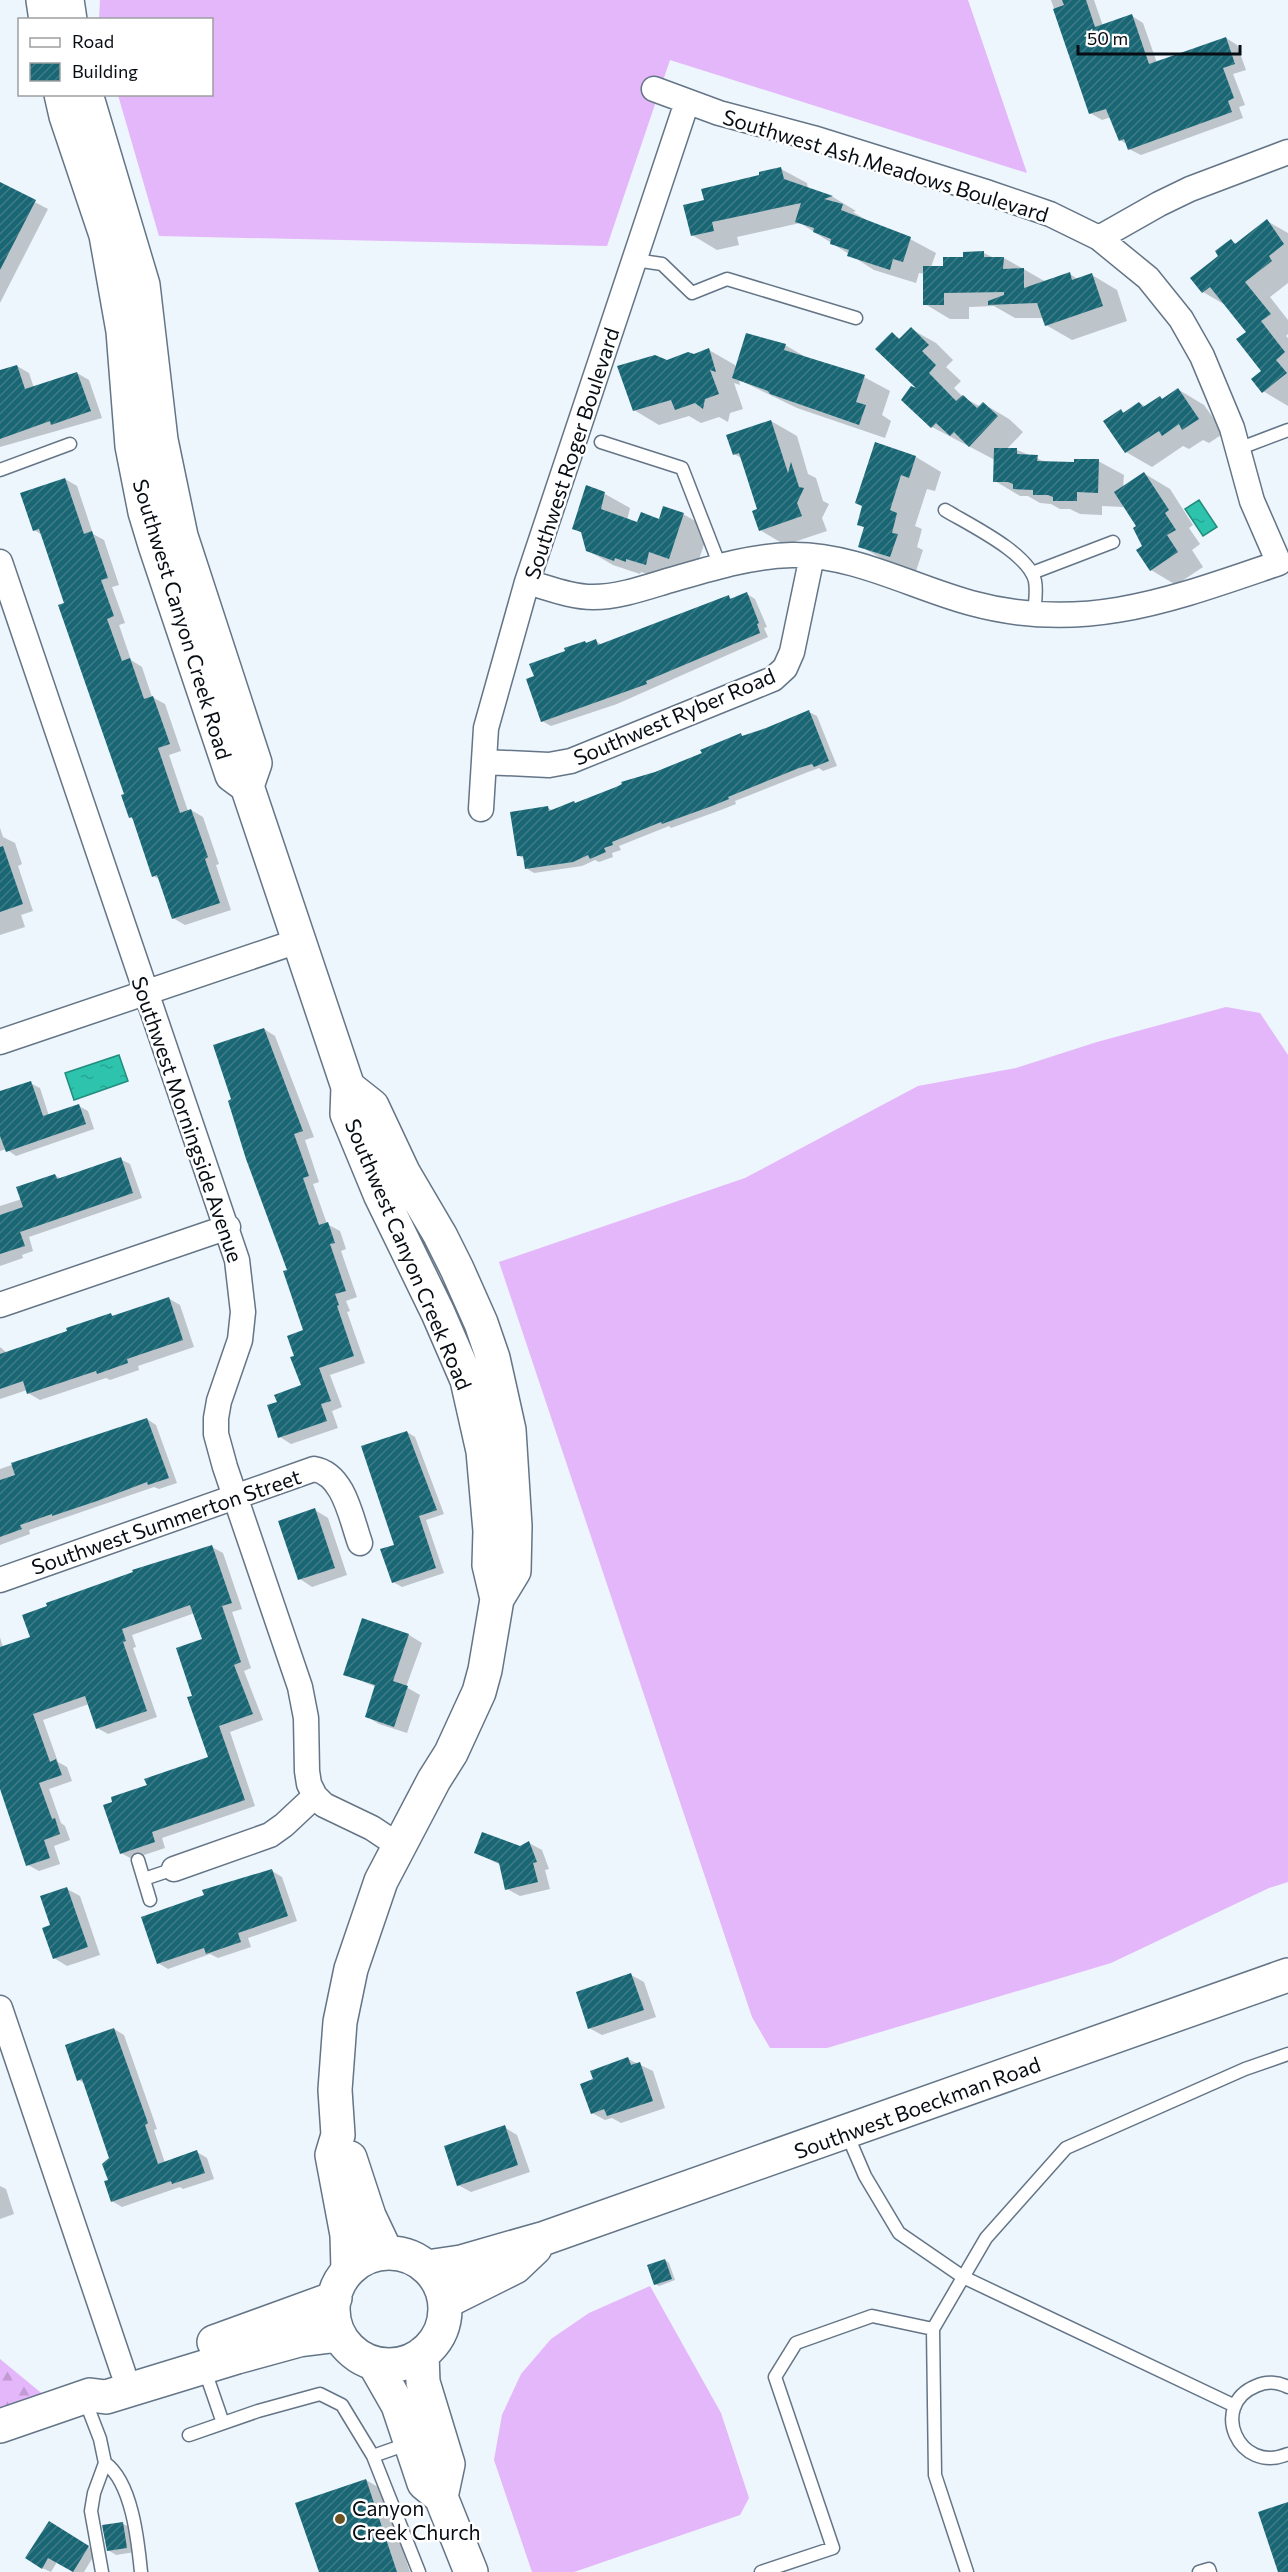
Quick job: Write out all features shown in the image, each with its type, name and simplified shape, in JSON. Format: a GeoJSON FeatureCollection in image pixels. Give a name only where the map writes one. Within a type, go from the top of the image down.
{"type":"FeatureCollection","features":[{"type":"Feature","properties":{"kind":"main road"},"geometry":{"type":"LineString","coordinates":[[43,0],[46,18]]}},
{"type":"Feature","properties":{"kind":"main road"},"geometry":{"type":"LineString","coordinates":[[67,0],[70,18]]}},
{"type":"Feature","properties":{"kind":"main road","name":"Southwest Canyon Creek Road"},"geometry":{"type":"LineString","coordinates":[[61,96],[106,235],[123,331],[132,446],[145,512],[232,775],[247,786],[348,1087],[348,1114],[380,1194],[438,1313],[467,1380],[483,1451],[490,1532],[489,1565],[496,1599],[485,1670],[479,1692],[451,1753],[381,1881],[351,1969],[340,2022],[335,2090],[338,2135],[332,2156],[347,2235],[341,2284]]}},
{"type":"Feature","properties":{"kind":"main road","name":"Southwest Canyon Creek Road"},"geometry":{"type":"LineString","coordinates":[[87,96],[143,285],[161,440],[181,536],[255,763],[247,786]]}},
{"type":"Feature","properties":{"kind":"main road","name":"Southwest Boeckman Road"},"geometry":{"type":"LineString","coordinates":[[427,2267],[461,2262],[545,2238],[1288,1975]]}},
{"type":"Feature","properties":{"kind":"main road","name":"Southwest Canyon Creek Road"},"geometry":{"type":"LineString","coordinates":[[338,2135],[348,2153],[369,2216],[386,2252]]}},
{"type":"Feature","properties":{"kind":"main road","name":"Southwest Boeckman Road"},"geometry":{"type":"LineString","coordinates":[[445,2302],[515,2267],[545,2238]]}},
{"type":"Feature","properties":{"kind":"main road"},"geometry":{"type":"LineString","coordinates":[[87,2396],[105,2380],[123,2372],[231,2337],[341,2284],[372,2255],[386,2252],[408,2256],[427,2267],[439,2283],[445,2302],[443,2321],[436,2339],[422,2354],[399,2363],[374,2363],[354,2352],[339,2335],[332,2312],[341,2284]]}},
{"type":"Feature","properties":{"kind":"main road"},"geometry":{"type":"LineString","coordinates":[[0,2426],[87,2396],[106,2397],[299,2340],[339,2335]]}},
{"type":"Feature","properties":{"kind":"main road"},"geometry":{"type":"LineString","coordinates":[[422,2354],[423,2382],[448,2464],[441,2497]]}},
{"type":"Feature","properties":{"kind":"main road"},"geometry":{"type":"LineString","coordinates":[[374,2363],[398,2405],[424,2483],[441,2497],[471,2572]]}},
{"type":"Feature","properties":{"kind":"street","name":"Southwest Ash Meadows Boulevard"},"geometry":{"type":"LineString","coordinates":[[654,89],[687,102],[989,193],[1050,214],[1099,238],[1148,278],[1181,320],[1213,379],[1238,449],[1252,501],[1279,563],[1169,600],[1122,611],[1087,615],[1034,613]]}},
{"type":"Feature","properties":{"kind":"street","name":"Southwest Roger Boulevard"},"geometry":{"type":"LineString","coordinates":[[481,809],[486,728],[527,582],[687,102]]}},
{"type":"Feature","properties":{"kind":"street"},"geometry":{"type":"LineString","coordinates":[[1099,238],[1190,189],[1288,152]]}},
{"type":"Feature","properties":{"kind":"street"},"geometry":{"type":"LineString","coordinates":[[527,582],[575,595],[595,597],[631,592],[720,566],[774,556],[812,556],[855,564],[972,603],[1034,613]]}},
{"type":"Feature","properties":{"kind":"street","name":"Southwest Ryber Road"},"geometry":{"type":"LineString","coordinates":[[484,762],[549,765],[571,761],[773,679],[785,668],[792,652],[812,556]]}},
{"type":"Feature","properties":{"kind":"street","name":"Southwest Morningside Avenue"},"geometry":{"type":"LineString","coordinates":[[0,562],[228,1227],[237,1260],[243,1312],[240,1340],[219,1401],[216,1434],[300,1687],[306,1718],[308,1777],[315,1796]]}},
{"type":"Feature","properties":{"kind":"street"},"geometry":{"type":"LineString","coordinates":[[0,1042],[298,941]]}},
{"type":"Feature","properties":{"kind":"street"},"geometry":{"type":"LineString","coordinates":[[0,1305],[228,1227]]}},
{"type":"Feature","properties":{"kind":"street","name":"Southwest Summerton Street"},"geometry":{"type":"LineString","coordinates":[[0,1580],[314,1469],[325,1471],[333,1478],[342,1494],[360,1543]]}},
{"type":"Feature","properties":{"kind":"street"},"geometry":{"type":"LineString","coordinates":[[174,1869],[270,1835],[284,1826],[315,1796],[324,1805],[372,1828],[399,1846]]}},
{"type":"Feature","properties":{"kind":"street"},"geometry":{"type":"LineString","coordinates":[[0,2008],[123,2372]]}},
{"type":"Feature","properties":{"kind":"lane"},"geometry":{"type":"LineString","coordinates":[[635,260],[662,264],[692,292],[727,279],[856,318]]}},
{"type":"Feature","properties":{"kind":"lane"},"geometry":{"type":"LineString","coordinates":[[1238,449],[1288,430]]}},
{"type":"Feature","properties":{"kind":"lane"},"geometry":{"type":"LineString","coordinates":[[601,442],[682,468],[720,566]]}},
{"type":"Feature","properties":{"kind":"lane"},"geometry":{"type":"LineString","coordinates":[[0,470],[70,444]]}},
{"type":"Feature","properties":{"kind":"lane"},"geometry":{"type":"LineString","coordinates":[[945,510],[1016,555],[1032,573],[1036,590],[1034,613]]}},
{"type":"Feature","properties":{"kind":"lane"},"geometry":{"type":"LineString","coordinates":[[1032,573],[1113,542]]}},
{"type":"Feature","properties":{"kind":"lane"},"geometry":{"type":"LineString","coordinates":[[138,1860],[150,1900]]}},
{"type":"Feature","properties":{"kind":"lane"},"geometry":{"type":"LineString","coordinates":[[144,1879],[174,1869]]}},
{"type":"Feature","properties":{"kind":"lane"},"geometry":{"type":"LineString","coordinates":[[967,2572],[935,2475],[933,2329],[986,2238],[1066,2148],[1245,2069],[1288,2054]]}},
{"type":"Feature","properties":{"kind":"lane"},"geometry":{"type":"LineString","coordinates":[[846,2132],[865,2176],[898,2233],[963,2277],[1235,2406]]}},
{"type":"Feature","properties":{"kind":"lane"},"geometry":{"type":"LineString","coordinates":[[761,2572],[833,2548],[775,2377],[796,2343],[872,2316],[933,2329]]}},
{"type":"Feature","properties":{"kind":"lane"},"geometry":{"type":"LineString","coordinates":[[204,2367],[223,2423]]}},
{"type":"Feature","properties":{"kind":"lane"},"geometry":{"type":"LineString","coordinates":[[1288,2387],[1273,2383],[1261,2384],[1246,2392],[1235,2406],[1232,2418],[1233,2429],[1245,2450],[1267,2459],[1288,2454]]}},
{"type":"Feature","properties":{"kind":"lane"},"geometry":{"type":"LineString","coordinates":[[189,2435],[320,2394],[342,2405],[373,2456],[419,2572]]}},
{"type":"Feature","properties":{"kind":"lane"},"geometry":{"type":"LineString","coordinates":[[87,2396],[105,2463],[94,2493],[91,2511],[102,2572]]}},
{"type":"Feature","properties":{"kind":"lane"},"geometry":{"type":"LineString","coordinates":[[373,2456],[412,2443]]}},
{"type":"Feature","properties":{"kind":"lane"},"geometry":{"type":"LineString","coordinates":[[105,2463],[116,2472],[130,2505],[141,2572]]}},
{"type":"Feature","properties":{"kind":"lane"},"geometry":{"type":"LineString","coordinates":[[1200,2572],[1209,2569],[1210,2572]]}},
{"type":"Feature","properties":{"kind":"green space"},"geometry":{"type":"Polygon","coordinates":[[[100,0],[968,0],[1027,173],[670,60],[607,246],[159,236],[118,96],[213,96],[213,18],[99,18],[100,0]]]}},
{"type":"Feature","properties":{"kind":"green space"},"geometry":{"type":"Polygon","coordinates":[[[1226,1007],[1260,1013],[1288,1055],[1288,1882],[1269,1888],[1111,1963],[827,2048],[770,2048],[752,2017],[499,1262],[745,1178],[918,1086],[1016,1068],[1097,1042],[1226,1007]]]}},
{"type":"Feature","properties":{"kind":"green space"},"geometry":{"type":"Polygon","coordinates":[[[650,2286],[721,2413],[749,2498],[740,2515],[574,2572],[532,2572],[494,2460],[502,2415],[521,2374],[551,2339],[589,2313],[650,2286]]]}},
{"type":"Feature","properties":{"kind":"green space"},"geometry":{"type":"Polygon","coordinates":[[[0,2359],[45,2396],[0,2411],[0,2359]]]}},
{"type":"Feature","properties":{"kind":"water"},"geometry":{"type":"Polygon","coordinates":[[[1199,500],[1217,527],[1203,536],[1185,509],[1199,500]]]}},
{"type":"Feature","properties":{"kind":"water"},"geometry":{"type":"Polygon","coordinates":[[[119,1055],[128,1081],[74,1100],[65,1073],[119,1055]]]}},
{"type":"Feature","properties":{"kind":"building"},"geometry":{"type":"Polygon","coordinates":[[[1062,0],[1086,0],[1095,27],[1132,14],[1149,64],[1226,37],[1235,64],[1223,68],[1234,98],[1228,101],[1232,112],[1128,150],[1124,139],[1119,141],[1106,109],[1089,114],[1053,9],[1064,5],[1062,0]]]}},
{"type":"Feature","properties":{"kind":"building"},"geometry":{"type":"Polygon","coordinates":[[[781,167],[784,179],[833,196],[824,199],[843,204],[841,210],[911,237],[903,262],[893,259],[890,270],[847,256],[849,250],[830,244],[831,239],[813,232],[814,228],[795,222],[801,203],[712,222],[714,231],[691,236],[683,205],[704,200],[701,189],[759,175],[759,172],[781,167]]]}},
{"type":"Feature","properties":{"kind":"building"},"geometry":{"type":"Polygon","coordinates":[[[0,182],[36,200],[0,270],[0,182]]]}},
{"type":"Feature","properties":{"kind":"building"},"geometry":{"type":"Polygon","coordinates":[[[1267,219],[1284,244],[1269,256],[1272,261],[1245,282],[1271,314],[1261,321],[1285,352],[1276,360],[1287,373],[1262,393],[1251,379],[1261,371],[1236,339],[1246,332],[1210,287],[1202,293],[1190,278],[1218,256],[1215,251],[1231,239],[1235,244],[1267,219]]]}},
{"type":"Feature","properties":{"kind":"building"},"geometry":{"type":"Polygon","coordinates":[[[984,251],[984,257],[1004,257],[1003,269],[1024,268],[1024,288],[1070,272],[1072,280],[1092,273],[1103,306],[1045,326],[1037,303],[988,305],[988,301],[1004,295],[1004,292],[944,293],[944,305],[923,305],[923,266],[943,266],[943,257],[963,257],[963,252],[984,251]]]}},
{"type":"Feature","properties":{"kind":"building"},"geometry":{"type":"Polygon","coordinates":[[[911,327],[929,345],[922,351],[936,365],[929,373],[956,401],[963,395],[977,408],[983,402],[998,416],[969,447],[954,432],[950,436],[936,423],[931,428],[901,400],[911,386],[916,388],[875,349],[892,332],[899,339],[911,327]]]}},
{"type":"Feature","properties":{"kind":"building"},"geometry":{"type":"Polygon","coordinates":[[[746,333],[786,344],[784,350],[865,375],[856,402],[866,405],[859,425],[770,394],[768,391],[732,378],[746,333]]]}},
{"type":"Feature","properties":{"kind":"building"},"geometry":{"type":"Polygon","coordinates":[[[709,348],[716,372],[710,370],[719,394],[705,399],[703,409],[695,403],[675,410],[671,400],[633,411],[617,366],[655,355],[667,360],[688,352],[694,354],[709,348]]]}},
{"type":"Feature","properties":{"kind":"building"},"geometry":{"type":"Polygon","coordinates":[[[17,365],[25,389],[77,372],[91,411],[51,425],[50,421],[0,439],[0,370],[17,365]]]}},
{"type":"Feature","properties":{"kind":"building"},"geometry":{"type":"Polygon","coordinates":[[[1178,388],[1199,419],[1182,430],[1179,424],[1162,436],[1159,431],[1125,453],[1103,421],[1121,409],[1123,413],[1139,402],[1143,407],[1160,396],[1162,399],[1178,388]]]}},
{"type":"Feature","properties":{"kind":"building"},"geometry":{"type":"Polygon","coordinates":[[[771,420],[788,473],[791,462],[799,487],[804,488],[797,503],[802,516],[759,531],[752,511],[757,509],[739,453],[733,455],[726,435],[771,420]]]}},
{"type":"Feature","properties":{"kind":"building"},"geometry":{"type":"Polygon","coordinates":[[[875,442],[916,456],[909,478],[901,475],[890,510],[897,513],[892,533],[898,534],[890,557],[858,547],[864,527],[857,525],[862,506],[855,503],[875,442]]]}},
{"type":"Feature","properties":{"kind":"building"},"geometry":{"type":"Polygon","coordinates":[[[994,448],[1017,448],[1017,454],[1038,455],[1037,461],[1074,462],[1074,459],[1099,459],[1098,493],[1077,492],[1077,501],[1053,501],[1053,497],[1048,495],[1033,495],[1033,490],[1013,489],[1013,484],[1008,482],[993,482],[994,448]]]}},
{"type":"Feature","properties":{"kind":"building"},"geometry":{"type":"Polygon","coordinates":[[[1144,472],[1169,510],[1165,513],[1176,530],[1167,535],[1178,552],[1150,571],[1136,550],[1142,546],[1133,528],[1136,526],[1114,492],[1144,472]]]}},
{"type":"Feature","properties":{"kind":"building"},"geometry":{"type":"Polygon","coordinates":[[[65,478],[84,534],[92,531],[108,578],[101,580],[114,616],[107,619],[122,661],[130,658],[144,699],[153,696],[170,744],[158,748],[180,813],[191,809],[208,857],[205,859],[220,903],[172,919],[157,875],[152,877],[132,817],[129,818],[121,795],[124,794],[58,605],[64,603],[39,529],[33,531],[20,493],[65,478]]]}},
{"type":"Feature","properties":{"kind":"building"},"geometry":{"type":"Polygon","coordinates":[[[586,485],[605,492],[601,509],[637,522],[641,512],[659,519],[663,506],[684,513],[669,559],[649,552],[646,565],[626,559],[626,562],[615,558],[614,561],[586,551],[581,532],[572,529],[586,485]]]}},
{"type":"Feature","properties":{"kind":"building"},"geometry":{"type":"Polygon","coordinates":[[[747,592],[759,623],[757,624],[760,633],[646,681],[647,684],[541,722],[526,679],[534,676],[529,664],[585,641],[586,643],[596,639],[598,645],[729,595],[730,599],[747,592]]]}},
{"type":"Feature","properties":{"kind":"building"},"geometry":{"type":"Polygon","coordinates":[[[809,710],[829,761],[814,767],[812,764],[799,768],[728,797],[729,799],[712,806],[662,824],[661,822],[612,842],[613,845],[604,848],[606,852],[590,859],[588,855],[573,862],[525,869],[523,856],[517,856],[510,812],[548,806],[549,811],[574,801],[575,803],[616,787],[622,784],[621,782],[655,772],[702,753],[700,750],[741,733],[742,736],[766,728],[809,710]]]}},
{"type":"Feature","properties":{"kind":"building"},"geometry":{"type":"Polygon","coordinates":[[[3,846],[23,904],[0,912],[0,847],[3,846]]]}},
{"type":"Feature","properties":{"kind":"building"},"geometry":{"type":"Polygon","coordinates":[[[264,1028],[303,1131],[294,1134],[309,1176],[303,1178],[319,1225],[328,1222],[335,1243],[330,1244],[346,1291],[335,1294],[339,1305],[337,1306],[354,1356],[319,1368],[331,1401],[321,1404],[327,1421],[278,1438],[267,1405],[277,1402],[274,1395],[301,1385],[290,1357],[294,1356],[287,1336],[303,1330],[283,1271],[287,1270],[246,1159],[228,1101],[231,1099],[213,1045],[264,1028]]]}},
{"type":"Feature","properties":{"kind":"building"},"geometry":{"type":"Polygon","coordinates":[[[31,1081],[43,1116],[79,1104],[86,1124],[6,1152],[0,1136],[0,1091],[31,1081]]]}},
{"type":"Feature","properties":{"kind":"building"},"geometry":{"type":"Polygon","coordinates":[[[121,1157],[133,1193],[20,1232],[25,1246],[0,1254],[0,1215],[23,1207],[16,1187],[55,1174],[57,1179],[121,1157]]]}},
{"type":"Feature","properties":{"kind":"building"},"geometry":{"type":"Polygon","coordinates":[[[169,1297],[183,1340],[127,1359],[128,1363],[97,1374],[96,1371],[27,1394],[23,1381],[0,1389],[0,1354],[67,1331],[66,1328],[169,1297]]]}},
{"type":"Feature","properties":{"kind":"building"},"geometry":{"type":"Polygon","coordinates":[[[147,1418],[169,1478],[148,1485],[147,1482],[97,1501],[20,1525],[22,1529],[0,1537],[0,1480],[15,1475],[11,1463],[147,1418]]]}},
{"type":"Feature","properties":{"kind":"building"},"geometry":{"type":"Polygon","coordinates":[[[407,1431],[437,1510],[419,1516],[436,1568],[392,1583],[380,1549],[394,1545],[361,1446],[407,1431]]]}},
{"type":"Feature","properties":{"kind":"building"},"geometry":{"type":"Polygon","coordinates":[[[315,1508],[335,1568],[298,1580],[278,1521],[315,1508]]]}},
{"type":"Feature","properties":{"kind":"building"},"geometry":{"type":"Polygon","coordinates":[[[212,1545],[232,1603],[222,1606],[241,1662],[234,1665],[253,1714],[219,1726],[245,1800],[152,1832],[155,1842],[120,1854],[103,1805],[112,1802],[111,1797],[147,1785],[144,1779],[208,1757],[187,1697],[192,1696],[176,1648],[202,1639],[190,1605],[122,1629],[126,1641],[123,1642],[147,1711],[96,1729],[85,1696],[33,1714],[50,1762],[56,1759],[62,1775],[39,1783],[60,1834],[44,1840],[50,1858],[26,1866],[0,1789],[0,1647],[30,1637],[22,1615],[47,1606],[46,1603],[133,1572],[132,1570],[212,1545]]]}},
{"type":"Feature","properties":{"kind":"building"},"geometry":{"type":"Polygon","coordinates":[[[362,1618],[409,1634],[393,1681],[408,1686],[394,1727],[365,1717],[375,1685],[343,1675],[362,1618]]]}},
{"type":"Feature","properties":{"kind":"building"},"geometry":{"type":"Polygon","coordinates":[[[482,1832],[520,1846],[529,1841],[537,1862],[533,1863],[538,1882],[505,1890],[499,1863],[474,1853],[482,1832]]]}},
{"type":"Feature","properties":{"kind":"building"},"geometry":{"type":"Polygon","coordinates":[[[272,1869],[288,1916],[238,1933],[241,1942],[206,1954],[204,1948],[157,1964],[141,1917],[204,1895],[202,1890],[272,1869]]]}},
{"type":"Feature","properties":{"kind":"building"},"geometry":{"type":"Polygon","coordinates":[[[67,1887],[88,1947],[53,1959],[42,1928],[50,1925],[40,1896],[67,1887]]]}},
{"type":"Feature","properties":{"kind":"building"},"geometry":{"type":"Polygon","coordinates":[[[631,1973],[644,2010],[588,2029],[576,1992],[631,1973]]]}},
{"type":"Feature","properties":{"kind":"building"},"geometry":{"type":"Polygon","coordinates":[[[114,2028],[148,2123],[145,2125],[158,2164],[197,2150],[205,2173],[172,2184],[171,2181],[111,2202],[104,2181],[108,2180],[102,2164],[109,2158],[82,2079],[77,2081],[65,2045],[114,2028]]]}},
{"type":"Feature","properties":{"kind":"building"},"geometry":{"type":"Polygon","coordinates":[[[628,2057],[631,2065],[640,2062],[653,2101],[607,2116],[604,2109],[591,2114],[580,2084],[593,2079],[590,2071],[628,2057]]]}},
{"type":"Feature","properties":{"kind":"building"},"geometry":{"type":"Polygon","coordinates":[[[505,2125],[518,2165],[457,2186],[444,2146],[505,2125]]]}},
{"type":"Feature","properties":{"kind":"building"},"geometry":{"type":"Polygon","coordinates":[[[665,2259],[672,2279],[654,2285],[647,2265],[665,2259]]]}},
{"type":"Feature","properties":{"kind":"building","name":"Canyon Creek Church"},"geometry":{"type":"Polygon","coordinates":[[[366,2479],[397,2572],[319,2572],[295,2503],[366,2479]]]}},
{"type":"Feature","properties":{"kind":"building"},"geometry":{"type":"Polygon","coordinates":[[[1288,2502],[1288,2572],[1278,2572],[1258,2512],[1288,2502]]]}},
{"type":"Feature","properties":{"kind":"building"},"geometry":{"type":"Polygon","coordinates":[[[49,2521],[89,2546],[73,2572],[48,2558],[42,2569],[25,2558],[49,2521]]]}},
{"type":"Feature","properties":{"kind":"building"},"geometry":{"type":"Polygon","coordinates":[[[123,2522],[127,2548],[107,2551],[102,2525],[123,2522]]]}},
{"type":"Feature","properties":{"kind":"place","name":"Canyon Creek Church"},"geometry":{"type":"Point","coordinates":[340,2519]}}]}
